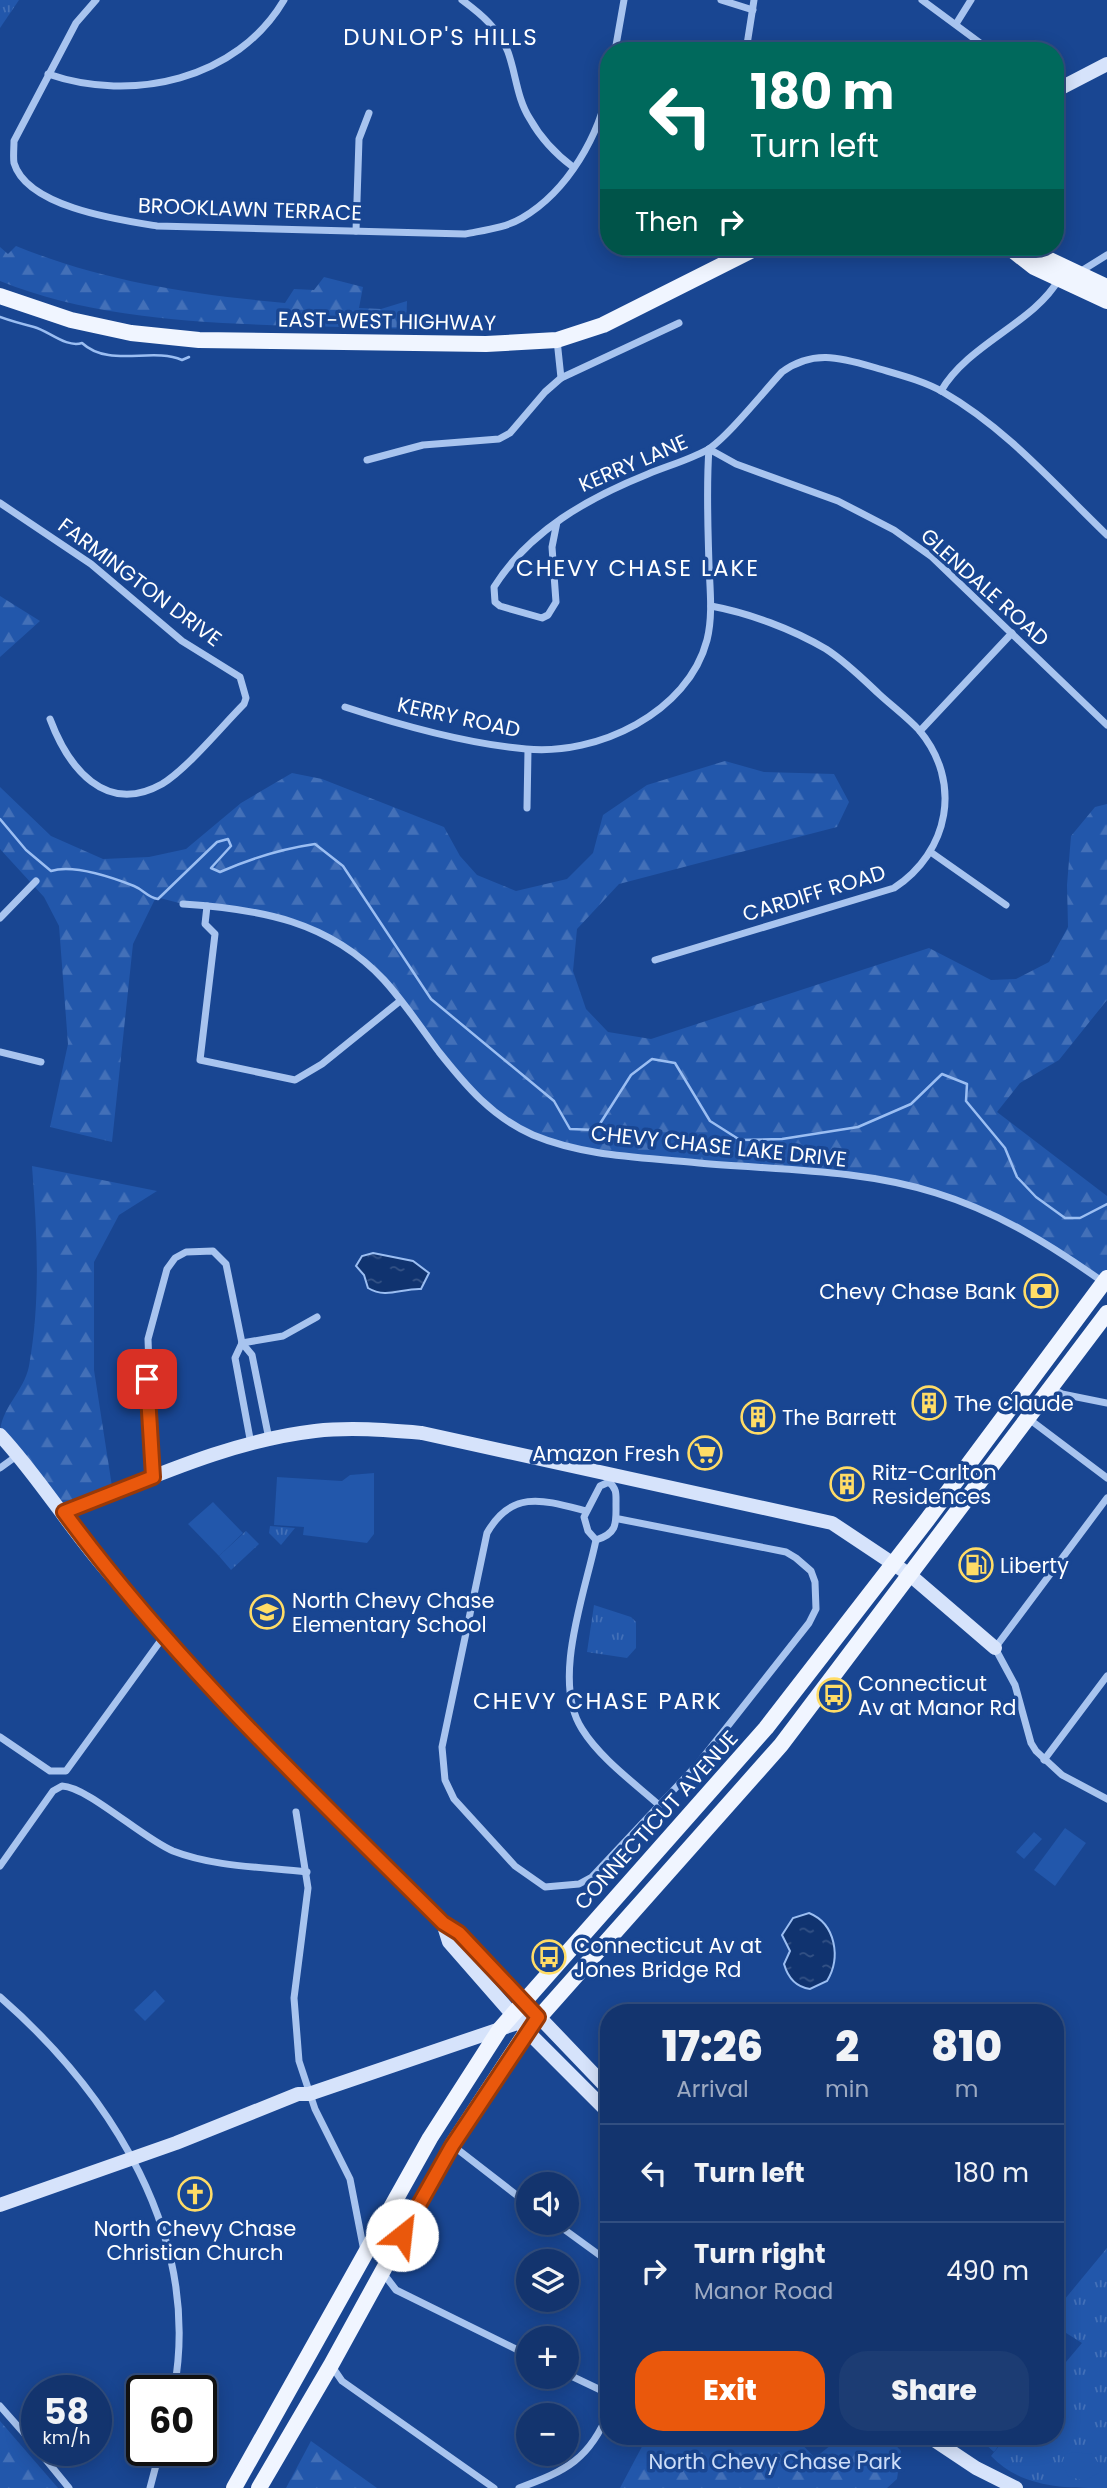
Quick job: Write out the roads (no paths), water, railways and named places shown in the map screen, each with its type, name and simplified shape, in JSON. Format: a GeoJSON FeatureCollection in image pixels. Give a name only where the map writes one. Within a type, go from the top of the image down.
{"type":"FeatureCollection","features":[{"type":"Feature","properties":{"kind":"main road","name":"EAST-WEST HIGHWAY"},"geometry":{"type":"LineString","coordinates":[[0,297],[71,320],[131,332],[200,340],[486,344],[557,340],[603,325],[740,256]]}},
{"type":"Feature","properties":{"kind":"main road"},"geometry":{"type":"LineString","coordinates":[[1020,256],[1034,267],[1107,300]]}},
{"type":"Feature","properties":{"kind":"main road"},"geometry":{"type":"LineString","coordinates":[[1041,256],[1107,287]]}},
{"type":"Feature","properties":{"kind":"main road","name":"CONNECTICUT AVENUE"},"geometry":{"type":"LineString","coordinates":[[259,2488],[383,2273],[521,2017],[766,1728],[1106,1282]]}},
{"type":"Feature","properties":{"kind":"main road","name":"CONNECTICUT AVENUE"},"geometry":{"type":"LineString","coordinates":[[234,2488],[430,2138],[500,2029],[521,2017],[538,2017],[781,1745],[1107,1313]]}},
{"type":"Feature","properties":{"kind":"street","name":"BROOKLAWN TERRACE"},"geometry":{"type":"LineString","coordinates":[[96,0],[76,23],[14,142],[14,163],[24,181],[37,192],[74,208],[158,226],[465,234],[495,229],[520,219],[541,205],[573,167],[593,137],[600,120]]}},
{"type":"Feature","properties":{"kind":"street"},"geometry":{"type":"LineString","coordinates":[[48,74],[65,80],[125,87],[170,82],[211,66],[249,41],[284,0]]}},
{"type":"Feature","properties":{"kind":"street"},"geometry":{"type":"LineString","coordinates":[[462,0],[492,25],[508,51],[520,97],[530,119],[561,158],[573,167]]}},
{"type":"Feature","properties":{"kind":"street"},"geometry":{"type":"LineString","coordinates":[[617,42],[624,0]]}},
{"type":"Feature","properties":{"kind":"street"},"geometry":{"type":"LineString","coordinates":[[721,0],[753,10]]}},
{"type":"Feature","properties":{"kind":"street"},"geometry":{"type":"LineString","coordinates":[[748,42],[754,0]]}},
{"type":"Feature","properties":{"kind":"street"},"geometry":{"type":"LineString","coordinates":[[922,0],[979,42]]}},
{"type":"Feature","properties":{"kind":"street"},"geometry":{"type":"LineString","coordinates":[[956,24],[971,0]]}},
{"type":"Feature","properties":{"kind":"street"},"geometry":{"type":"LineString","coordinates":[[1064,86],[1107,64]]}},
{"type":"Feature","properties":{"kind":"street"},"geometry":{"type":"LineString","coordinates":[[356,231],[359,139],[369,113]]}},
{"type":"Feature","properties":{"kind":"street"},"geometry":{"type":"LineString","coordinates":[[1079,274],[1107,255]]}},
{"type":"Feature","properties":{"kind":"street"},"geometry":{"type":"LineString","coordinates":[[1060,279],[1048,295],[997,335],[948,379],[941,391],[1014,446],[1107,535]]}},
{"type":"Feature","properties":{"kind":"street"},"geometry":{"type":"LineString","coordinates":[[367,460],[423,445],[499,439],[510,433],[561,378],[679,323]]}},
{"type":"Feature","properties":{"kind":"street"},"geometry":{"type":"LineString","coordinates":[[557,340],[561,378]]}},
{"type":"Feature","properties":{"kind":"street","name":"KERRY LANE"},"geometry":{"type":"LineString","coordinates":[[556,522],[552,547],[556,603],[553,609],[542,618],[500,606],[493,594],[499,578],[556,522],[577,506],[609,490],[709,449],[782,372],[796,362],[817,356],[839,357],[941,391]]}},
{"type":"Feature","properties":{"kind":"street","name":"KERRY ROAD"},"geometry":{"type":"LineString","coordinates":[[345,707],[494,745],[528,750],[570,747],[603,739],[659,710],[683,688],[698,663],[707,639],[711,606],[706,479],[709,449]]}},
{"type":"Feature","properties":{"kind":"street","name":"GLENDALE ROAD"},"geometry":{"type":"LineString","coordinates":[[709,449],[736,464],[838,502],[894,530],[932,557],[1107,725]]}},
{"type":"Feature","properties":{"kind":"street","name":"FARMINGTON DRIVE"},"geometry":{"type":"LineString","coordinates":[[0,503],[91,564],[183,641],[240,677],[247,698],[169,778],[143,792],[125,794],[100,789],[90,781],[68,758],[51,719]]}},
{"type":"Feature","properties":{"kind":"street","name":"CARDIFF ROAD"},"geometry":{"type":"LineString","coordinates":[[655,960],[894,888],[908,878],[932,853],[944,822],[946,792],[937,762],[920,731],[849,666],[825,649],[788,631],[711,606]]}},
{"type":"Feature","properties":{"kind":"street"},"geometry":{"type":"LineString","coordinates":[[920,731],[1012,633]]}},
{"type":"Feature","properties":{"kind":"street"},"geometry":{"type":"LineString","coordinates":[[527,808],[528,750]]}},
{"type":"Feature","properties":{"kind":"street"},"geometry":{"type":"LineString","coordinates":[[932,853],[1006,905]]}},
{"type":"Feature","properties":{"kind":"street"},"geometry":{"type":"LineString","coordinates":[[0,918],[36,881]]}},
{"type":"Feature","properties":{"kind":"street","name":"CHEVY CHASE LAKE DRIVE"},"geometry":{"type":"LineString","coordinates":[[183,904],[256,911],[322,932],[365,961],[467,1087],[495,1114],[550,1142],[602,1154],[858,1178],[932,1192],[982,1210],[1028,1232],[1106,1282]]}},
{"type":"Feature","properties":{"kind":"street"},"geometry":{"type":"LineString","coordinates":[[207,906],[205,923],[215,934],[200,1060],[295,1080],[304,1076],[400,1001]]}},
{"type":"Feature","properties":{"kind":"street"},"geometry":{"type":"LineString","coordinates":[[0,1052],[40,1062]]}},
{"type":"Feature","properties":{"kind":"street"},"geometry":{"type":"LineString","coordinates":[[153,1477],[146,1355],[167,1269],[175,1258],[198,1250],[220,1255],[226,1264],[242,1343],[252,1355],[269,1439]]}},
{"type":"Feature","properties":{"kind":"street"},"geometry":{"type":"LineString","coordinates":[[242,1343],[282,1336],[317,1317]]}},
{"type":"Feature","properties":{"kind":"street"},"geometry":{"type":"LineString","coordinates":[[242,1343],[236,1358],[251,1444]]}},
{"type":"Feature","properties":{"kind":"street"},"geometry":{"type":"LineString","coordinates":[[1052,1389],[1062,1394],[1107,1403]]}},
{"type":"Feature","properties":{"kind":"street"},"geometry":{"type":"LineString","coordinates":[[1028,1419],[1107,1478]]}},
{"type":"Feature","properties":{"kind":"street"},"geometry":{"type":"LineString","coordinates":[[64,1512],[153,1477],[269,1439],[316,1431],[365,1429],[422,1433],[610,1478],[832,1523],[910,1575],[995,1648],[1015,1685],[1031,1743],[1044,1760],[1079,1786],[1107,1799]]}},
{"type":"Feature","properties":{"kind":"street"},"geometry":{"type":"LineString","coordinates":[[0,1435],[64,1512],[106,1570],[164,1635],[301,1780],[443,1923],[459,1933],[521,2017],[600,2103]]}},
{"type":"Feature","properties":{"kind":"street"},"geometry":{"type":"LineString","coordinates":[[0,1468],[18,1454]]}},
{"type":"Feature","properties":{"kind":"street"},"geometry":{"type":"LineString","coordinates":[[610,1478],[600,1486],[586,1511],[586,1524],[596,1540],[570,1667],[571,1705],[589,1739],[659,1805]]}},
{"type":"Feature","properties":{"kind":"street"},"geometry":{"type":"LineString","coordinates":[[596,1540],[611,1533],[619,1519],[617,1493],[610,1478]]}},
{"type":"Feature","properties":{"kind":"street"},"geometry":{"type":"LineString","coordinates":[[995,1648],[1107,1498]]}},
{"type":"Feature","properties":{"kind":"street"},"geometry":{"type":"LineString","coordinates":[[586,1511],[535,1501],[517,1503],[499,1515],[487,1533],[442,1747],[445,1780],[454,1799],[529,1878],[545,1887],[564,1888],[592,1877],[697,1765],[800,1638],[816,1609],[818,1594],[811,1572],[786,1552],[619,1519]]}},
{"type":"Feature","properties":{"kind":"street"},"geometry":{"type":"LineString","coordinates":[[0,1737],[50,1771],[59,1773],[73,1765],[164,1635]]}},
{"type":"Feature","properties":{"kind":"street"},"geometry":{"type":"LineString","coordinates":[[1044,1760],[1107,1676]]}},
{"type":"Feature","properties":{"kind":"street"},"geometry":{"type":"LineString","coordinates":[[1,1862],[52,1791],[62,1786],[78,1790],[149,1839],[176,1852],[203,1860],[307,1872]]}},
{"type":"Feature","properties":{"kind":"street"},"geometry":{"type":"LineString","coordinates":[[296,1812],[307,1872],[306,1910],[293,2008],[299,2061],[309,2094],[350,2179],[365,2256]]}},
{"type":"Feature","properties":{"kind":"street"},"geometry":{"type":"LineString","coordinates":[[0,1997],[65,2059],[93,2095],[139,2168],[169,2255],[177,2301],[179,2349],[176,2375]]}},
{"type":"Feature","properties":{"kind":"street"},"geometry":{"type":"LineString","coordinates":[[538,2017],[600,2081]]}},
{"type":"Feature","properties":{"kind":"street"},"geometry":{"type":"LineString","coordinates":[[0,2205],[251,2113],[269,2114],[302,2102],[309,2094],[500,2029]]}},
{"type":"Feature","properties":{"kind":"street"},"geometry":{"type":"LineString","coordinates":[[452,2146],[516,2195]]}},
{"type":"Feature","properties":{"kind":"street"},"geometry":{"type":"LineString","coordinates":[[572,2235],[600,2255]]}},
{"type":"Feature","properties":{"kind":"street"},"geometry":{"type":"LineString","coordinates":[[383,2273],[396,2290],[516,2349]]}},
{"type":"Feature","properties":{"kind":"street"},"geometry":{"type":"LineString","coordinates":[[331,2365],[342,2381],[494,2488]]}},
{"type":"Feature","properties":{"kind":"street"},"geometry":{"type":"LineString","coordinates":[[579,2380],[600,2390]]}},
{"type":"Feature","properties":{"kind":"street"},"geometry":{"type":"LineString","coordinates":[[0,2406],[21,2430]]}},
{"type":"Feature","properties":{"kind":"street"},"geometry":{"type":"LineString","coordinates":[[519,2488],[560,2472],[579,2460],[591,2447],[600,2428]]}},
{"type":"Feature","properties":{"kind":"street"},"geometry":{"type":"LineString","coordinates":[[942,2445],[976,2468],[1016,2488]]}},
{"type":"Feature","properties":{"kind":"street"},"geometry":{"type":"LineString","coordinates":[[52,2466],[69,2488]]}},
{"type":"Feature","properties":{"kind":"street"},"geometry":{"type":"LineString","coordinates":[[150,2488],[156,2466]]}},
{"type":"Feature","properties":{"kind":"water"},"geometry":{"type":"Polygon","coordinates":[[[373,1253],[413,1261],[429,1273],[421,1289],[381,1293],[368,1288],[364,1275],[356,1266],[362,1256],[373,1253]]]}},
{"type":"Feature","properties":{"kind":"water"},"geometry":{"type":"Polygon","coordinates":[[[809,1913],[825,1925],[835,1952],[827,1981],[810,1989],[797,1984],[788,1974],[784,1964],[790,1951],[782,1935],[793,1918],[809,1913]]]}},
{"type":"Feature","properties":{"kind":"waterway"},"geometry":{"type":"LineString","coordinates":[[0,317],[40,329],[70,343],[82,343],[105,354],[158,355],[182,360],[189,357]]}},
{"type":"Feature","properties":{"kind":"waterway"},"geometry":{"type":"LineString","coordinates":[[0,819],[26,850],[51,871],[70,869],[115,879],[158,899],[217,842],[228,839],[231,846],[211,868],[220,872],[266,855],[315,844],[343,866],[431,999],[554,1101],[570,1129],[596,1130],[631,1075],[652,1059],[675,1063],[710,1121],[740,1140],[782,1139],[858,1127],[911,1104],[942,1074],[967,1084],[966,1101],[1005,1148],[1017,1177],[1036,1197],[1065,1218],[1080,1218],[1107,1204]]}},
{"type":"Feature","properties":{"kind":"place","name":"Chevy Chase Bank"},"geometry":{"type":"Point","coordinates":[1041,1291]}},
{"type":"Feature","properties":{"kind":"place","name":"The Claude"},"geometry":{"type":"Point","coordinates":[929,1403]}},
{"type":"Feature","properties":{"kind":"place","name":"The Barrett"},"geometry":{"type":"Point","coordinates":[758,1417]}},
{"type":"Feature","properties":{"kind":"place","name":"Amazon Fresh"},"geometry":{"type":"Point","coordinates":[705,1453]}},
{"type":"Feature","properties":{"kind":"place","name":"Ritz-Carlton Residences"},"geometry":{"type":"Point","coordinates":[847,1484]}},
{"type":"Feature","properties":{"kind":"place","name":"Liberty"},"geometry":{"type":"Point","coordinates":[976,1565]}},
{"type":"Feature","properties":{"kind":"place","name":"North Chevy Chase Elementary School"},"geometry":{"type":"Point","coordinates":[267,1612]}},
{"type":"Feature","properties":{"kind":"place","name":"Connecticut Av at Manor Rd"},"geometry":{"type":"Point","coordinates":[834,1695]}},
{"type":"Feature","properties":{"kind":"place","name":"Connecticut Av at Jones Bridge Rd"},"geometry":{"type":"Point","coordinates":[549,1957]}},
{"type":"Feature","properties":{"kind":"place","name":"North Chevy Chase Christian Church"},"geometry":{"type":"Point","coordinates":[195,2194]}},
{"type":"Feature","properties":{"kind":"district","name":"DUNLOP'S HILLS"},"geometry":{"type":"Point","coordinates":[441,37]}},
{"type":"Feature","properties":{"kind":"district","name":"CHEVY CHASE LAKE"},"geometry":{"type":"Point","coordinates":[638,568]}},
{"type":"Feature","properties":{"kind":"district","name":"CHEVY CHASE PARK"},"geometry":{"type":"Point","coordinates":[598,1701]}},
{"type":"Feature","properties":{"kind":"park label","name":"North Chevy Chase Park"},"geometry":{"type":"Point","coordinates":[775,2461]}}]}
